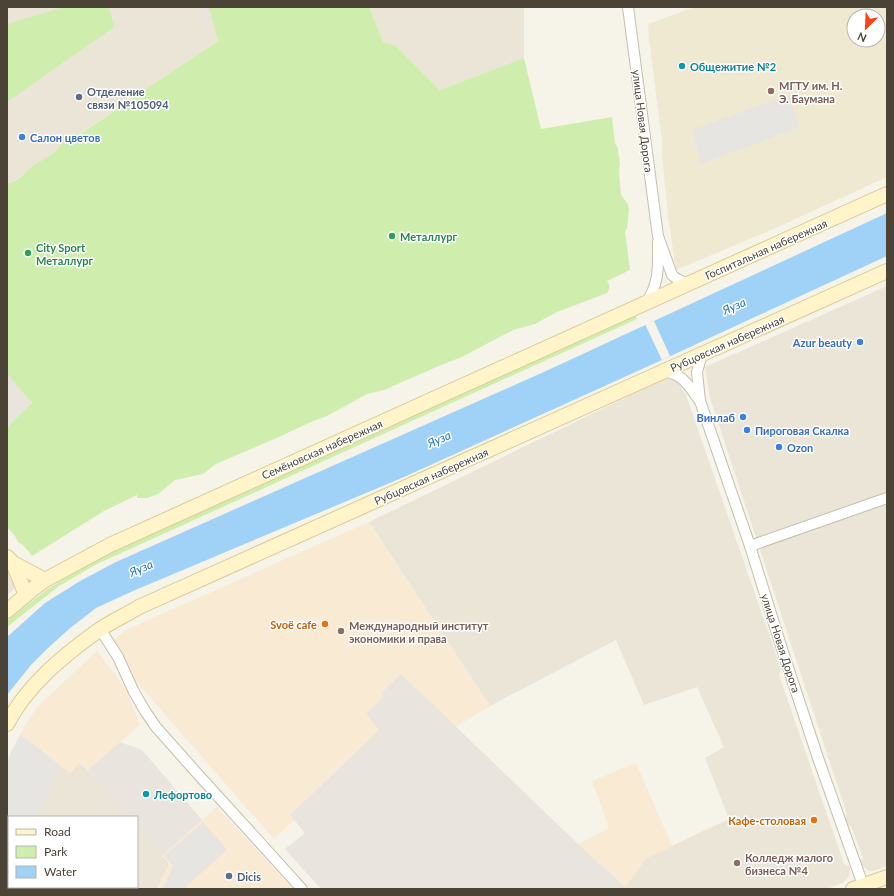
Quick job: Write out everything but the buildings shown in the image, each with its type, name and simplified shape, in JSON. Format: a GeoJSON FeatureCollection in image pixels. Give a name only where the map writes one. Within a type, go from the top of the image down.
{"type":"FeatureCollection","features":[{"type":"Feature","properties":{"kind":"main road","name":"Госпитальная набережная"},"geometry":{"type":"LineString","coordinates":[[645,303],[887,194]]}},
{"type":"Feature","properties":{"kind":"main road","name":"Рубцовская набережная"},"geometry":{"type":"LineString","coordinates":[[7,724],[13,712],[37,683],[61,659],[100,629],[139,607],[887,271]]}},
{"type":"Feature","properties":{"kind":"main road","name":"Семёновская набережная"},"geometry":{"type":"LineString","coordinates":[[7,611],[45,580],[110,545],[645,303]]}},
{"type":"Feature","properties":{"kind":"main road"},"geometry":{"type":"LineString","coordinates":[[10,560],[45,580]]}},
{"type":"Feature","properties":{"kind":"main road"},"geometry":{"type":"LineString","coordinates":[[10,560],[26,595]]}},
{"type":"Feature","properties":{"kind":"main road"},"geometry":{"type":"LineString","coordinates":[[858,887],[887,877]]}},
{"type":"Feature","properties":{"kind":"street","name":"улица Новая Дорога"},"geometry":{"type":"LineString","coordinates":[[628,7],[658,236],[657,278],[651,296],[645,303]]}},
{"type":"Feature","properties":{"kind":"street","name":"улица Новая Дорога"},"geometry":{"type":"LineString","coordinates":[[658,236],[672,275],[680,281],[691,283]]}},
{"type":"Feature","properties":{"kind":"street","name":"улица Новая Дорога"},"geometry":{"type":"LineString","coordinates":[[702,354],[697,372],[700,401],[750,546],[858,887]]}},
{"type":"Feature","properties":{"kind":"street","name":"улица Новая Дорога"},"geometry":{"type":"LineString","coordinates":[[664,371],[679,375],[700,401]]}},
{"type":"Feature","properties":{"kind":"street"},"geometry":{"type":"LineString","coordinates":[[750,546],[887,498]]}},
{"type":"Feature","properties":{"kind":"street"},"geometry":{"type":"LineString","coordinates":[[100,629],[118,657],[134,692],[156,727],[302,889]]}},
{"type":"Feature","properties":{"kind":"shaded area"},"geometry":{"type":"Polygon","coordinates":[[[7,7],[209,7],[219,40],[78,135],[7,186],[7,7]]]}},
{"type":"Feature","properties":{"kind":"shaded area"},"geometry":{"type":"Polygon","coordinates":[[[199,7],[209,7],[213,20],[203,22],[199,7]]]}},
{"type":"Feature","properties":{"kind":"shaded area"},"geometry":{"type":"Polygon","coordinates":[[[369,7],[524,7],[524,58],[440,90],[396,46],[383,43],[369,7]]]}},
{"type":"Feature","properties":{"kind":"shaded area","name":"МГТУ им. Н. Э. Баумана"},"geometry":{"type":"Polygon","coordinates":[[[695,7],[887,7],[887,177],[778,227],[676,270],[668,217],[662,141],[648,24],[695,7]]]}},
{"type":"Feature","properties":{"kind":"shaded area"},"geometry":{"type":"Polygon","coordinates":[[[788,95],[800,127],[701,164],[692,130],[788,95]]]}},
{"type":"Feature","properties":{"kind":"shaded area"},"geometry":{"type":"Polygon","coordinates":[[[887,286],[887,866],[869,871],[860,862],[863,858],[851,826],[846,825],[844,819],[847,814],[710,398],[705,367],[887,286]]]}},
{"type":"Feature","properties":{"kind":"shaded area"},"geometry":{"type":"Polygon","coordinates":[[[7,374],[32,403],[7,427],[7,374]]]}},
{"type":"Feature","properties":{"kind":"shaded area"},"geometry":{"type":"Polygon","coordinates":[[[666,378],[676,380],[686,395],[781,669],[779,675],[844,864],[849,866],[850,869],[849,876],[844,882],[827,889],[625,889],[646,858],[729,819],[705,758],[724,747],[697,687],[644,705],[616,640],[490,706],[369,522],[666,378]]]}},
{"type":"Feature","properties":{"kind":"shaded area"},"geometry":{"type":"Polygon","coordinates":[[[369,522],[490,706],[455,727],[401,674],[383,697],[366,714],[379,730],[290,815],[294,820],[274,839],[135,680],[112,641],[126,630],[369,522]]]}},
{"type":"Feature","properties":{"kind":"shaded area"},"geometry":{"type":"Polygon","coordinates":[[[7,571],[16,581],[14,589],[7,596],[7,571]]]}},
{"type":"Feature","properties":{"kind":"shaded area"},"geometry":{"type":"Polygon","coordinates":[[[97,651],[126,690],[140,725],[88,770],[79,763],[70,773],[20,735],[39,705],[97,651]]]}},
{"type":"Feature","properties":{"kind":"shaded area"},"geometry":{"type":"Polygon","coordinates":[[[401,674],[578,844],[625,887],[625,889],[321,889],[285,849],[305,833],[290,815],[379,730],[366,714],[383,697],[381,693],[401,674]]]}},
{"type":"Feature","properties":{"kind":"shaded area"},"geometry":{"type":"Polygon","coordinates":[[[20,735],[60,765],[36,816],[8,816],[7,841],[7,763],[20,735]]]}},
{"type":"Feature","properties":{"kind":"shaded area"},"geometry":{"type":"Polygon","coordinates":[[[120,742],[142,750],[202,820],[162,856],[138,828],[138,816],[128,816],[88,770],[120,742]]]}},
{"type":"Feature","properties":{"kind":"shaded area"},"geometry":{"type":"Polygon","coordinates":[[[79,763],[88,770],[128,816],[36,816],[60,765],[70,773],[79,763]]]}},
{"type":"Feature","properties":{"kind":"shaded area"},"geometry":{"type":"Polygon","coordinates":[[[636,763],[672,846],[646,858],[625,887],[578,844],[609,828],[592,781],[636,763]]]}},
{"type":"Feature","properties":{"kind":"shaded area"},"geometry":{"type":"Polygon","coordinates":[[[217,807],[293,889],[157,889],[169,864],[162,856],[217,807]]]}},
{"type":"Feature","properties":{"kind":"shaded area"},"geometry":{"type":"Polygon","coordinates":[[[203,822],[227,850],[183,889],[162,889],[173,866],[164,856],[203,822]]]}},
{"type":"Feature","properties":{"kind":"shaded area"},"geometry":{"type":"Polygon","coordinates":[[[138,828],[169,864],[157,889],[7,889],[7,841],[8,888],[138,888],[138,828]]]}},
{"type":"Feature","properties":{"kind":"green space"},"geometry":{"type":"Polygon","coordinates":[[[64,7],[109,7],[114,27],[7,102],[7,24],[64,7]]]}},
{"type":"Feature","properties":{"kind":"green space"},"geometry":{"type":"Polygon","coordinates":[[[209,7],[369,7],[383,42],[396,46],[440,90],[524,58],[541,129],[612,117],[615,143],[618,148],[620,164],[619,173],[621,195],[628,204],[629,209],[627,229],[625,231],[630,270],[607,281],[609,284],[609,290],[607,293],[557,312],[535,324],[513,330],[462,357],[384,390],[367,394],[327,416],[216,464],[203,474],[175,480],[158,494],[147,498],[137,498],[137,495],[104,511],[32,556],[23,545],[18,542],[7,527],[7,427],[32,403],[7,374],[7,184],[22,176],[30,168],[55,152],[64,141],[69,142],[218,41],[209,7]]]}},
{"type":"Feature","properties":{"kind":"green space"},"geometry":{"type":"Polygon","coordinates":[[[636,315],[637,319],[97,564],[59,586],[7,627],[7,621],[46,590],[93,561],[636,315]]]}},
{"type":"Feature","properties":{"kind":"water","name":"Яуза"},"geometry":{"type":"Polygon","coordinates":[[[887,213],[887,256],[404,477],[96,608],[48,648],[31,665],[7,695],[7,637],[45,603],[80,581],[116,562],[546,371],[887,213]]]}},
{"type":"Feature","properties":{"kind":"pier"},"geometry":{"type":"Polygon","coordinates":[[[654,321],[670,356],[662,360],[645,324],[654,321]]]}},
{"type":"Feature","properties":{"kind":"place","name":"Общежитие №2"},"geometry":{"type":"Point","coordinates":[682,66]}},
{"type":"Feature","properties":{"kind":"place","name":"МГТУ им. Н. Э. Баумана"},"geometry":{"type":"Point","coordinates":[771,91]}},
{"type":"Feature","properties":{"kind":"place","name":"Отделение связи №105094"},"geometry":{"type":"Point","coordinates":[79,97]}},
{"type":"Feature","properties":{"kind":"place","name":"Салон цветов"},"geometry":{"type":"Point","coordinates":[22,137]}},
{"type":"Feature","properties":{"kind":"place","name":"Металлург"},"geometry":{"type":"Point","coordinates":[392,236]}},
{"type":"Feature","properties":{"kind":"place","name":"City Sport Металлург"},"geometry":{"type":"Point","coordinates":[28,253]}},
{"type":"Feature","properties":{"kind":"place","name":"Azur beauty"},"geometry":{"type":"Point","coordinates":[860,342]}},
{"type":"Feature","properties":{"kind":"place","name":"Винлаб"},"geometry":{"type":"Point","coordinates":[743,417]}},
{"type":"Feature","properties":{"kind":"place","name":"Пироговая Скалка"},"geometry":{"type":"Point","coordinates":[747,430]}},
{"type":"Feature","properties":{"kind":"place","name":"Ozon"},"geometry":{"type":"Point","coordinates":[779,447]}},
{"type":"Feature","properties":{"kind":"place","name":"Svoё cafe"},"geometry":{"type":"Point","coordinates":[325,624]}},
{"type":"Feature","properties":{"kind":"place","name":"Международный институт экономики и права"},"geometry":{"type":"Point","coordinates":[341,631]}},
{"type":"Feature","properties":{"kind":"place","name":"Лефортово"},"geometry":{"type":"Point","coordinates":[146,794]}},
{"type":"Feature","properties":{"kind":"place","name":"Кафе-столовая"},"geometry":{"type":"Point","coordinates":[814,820]}},
{"type":"Feature","properties":{"kind":"place","name":"Колледж малого бизнеса №4"},"geometry":{"type":"Point","coordinates":[737,863]}},
{"type":"Feature","properties":{"kind":"place","name":"Dicis"},"geometry":{"type":"Point","coordinates":[229,876]}}]}
